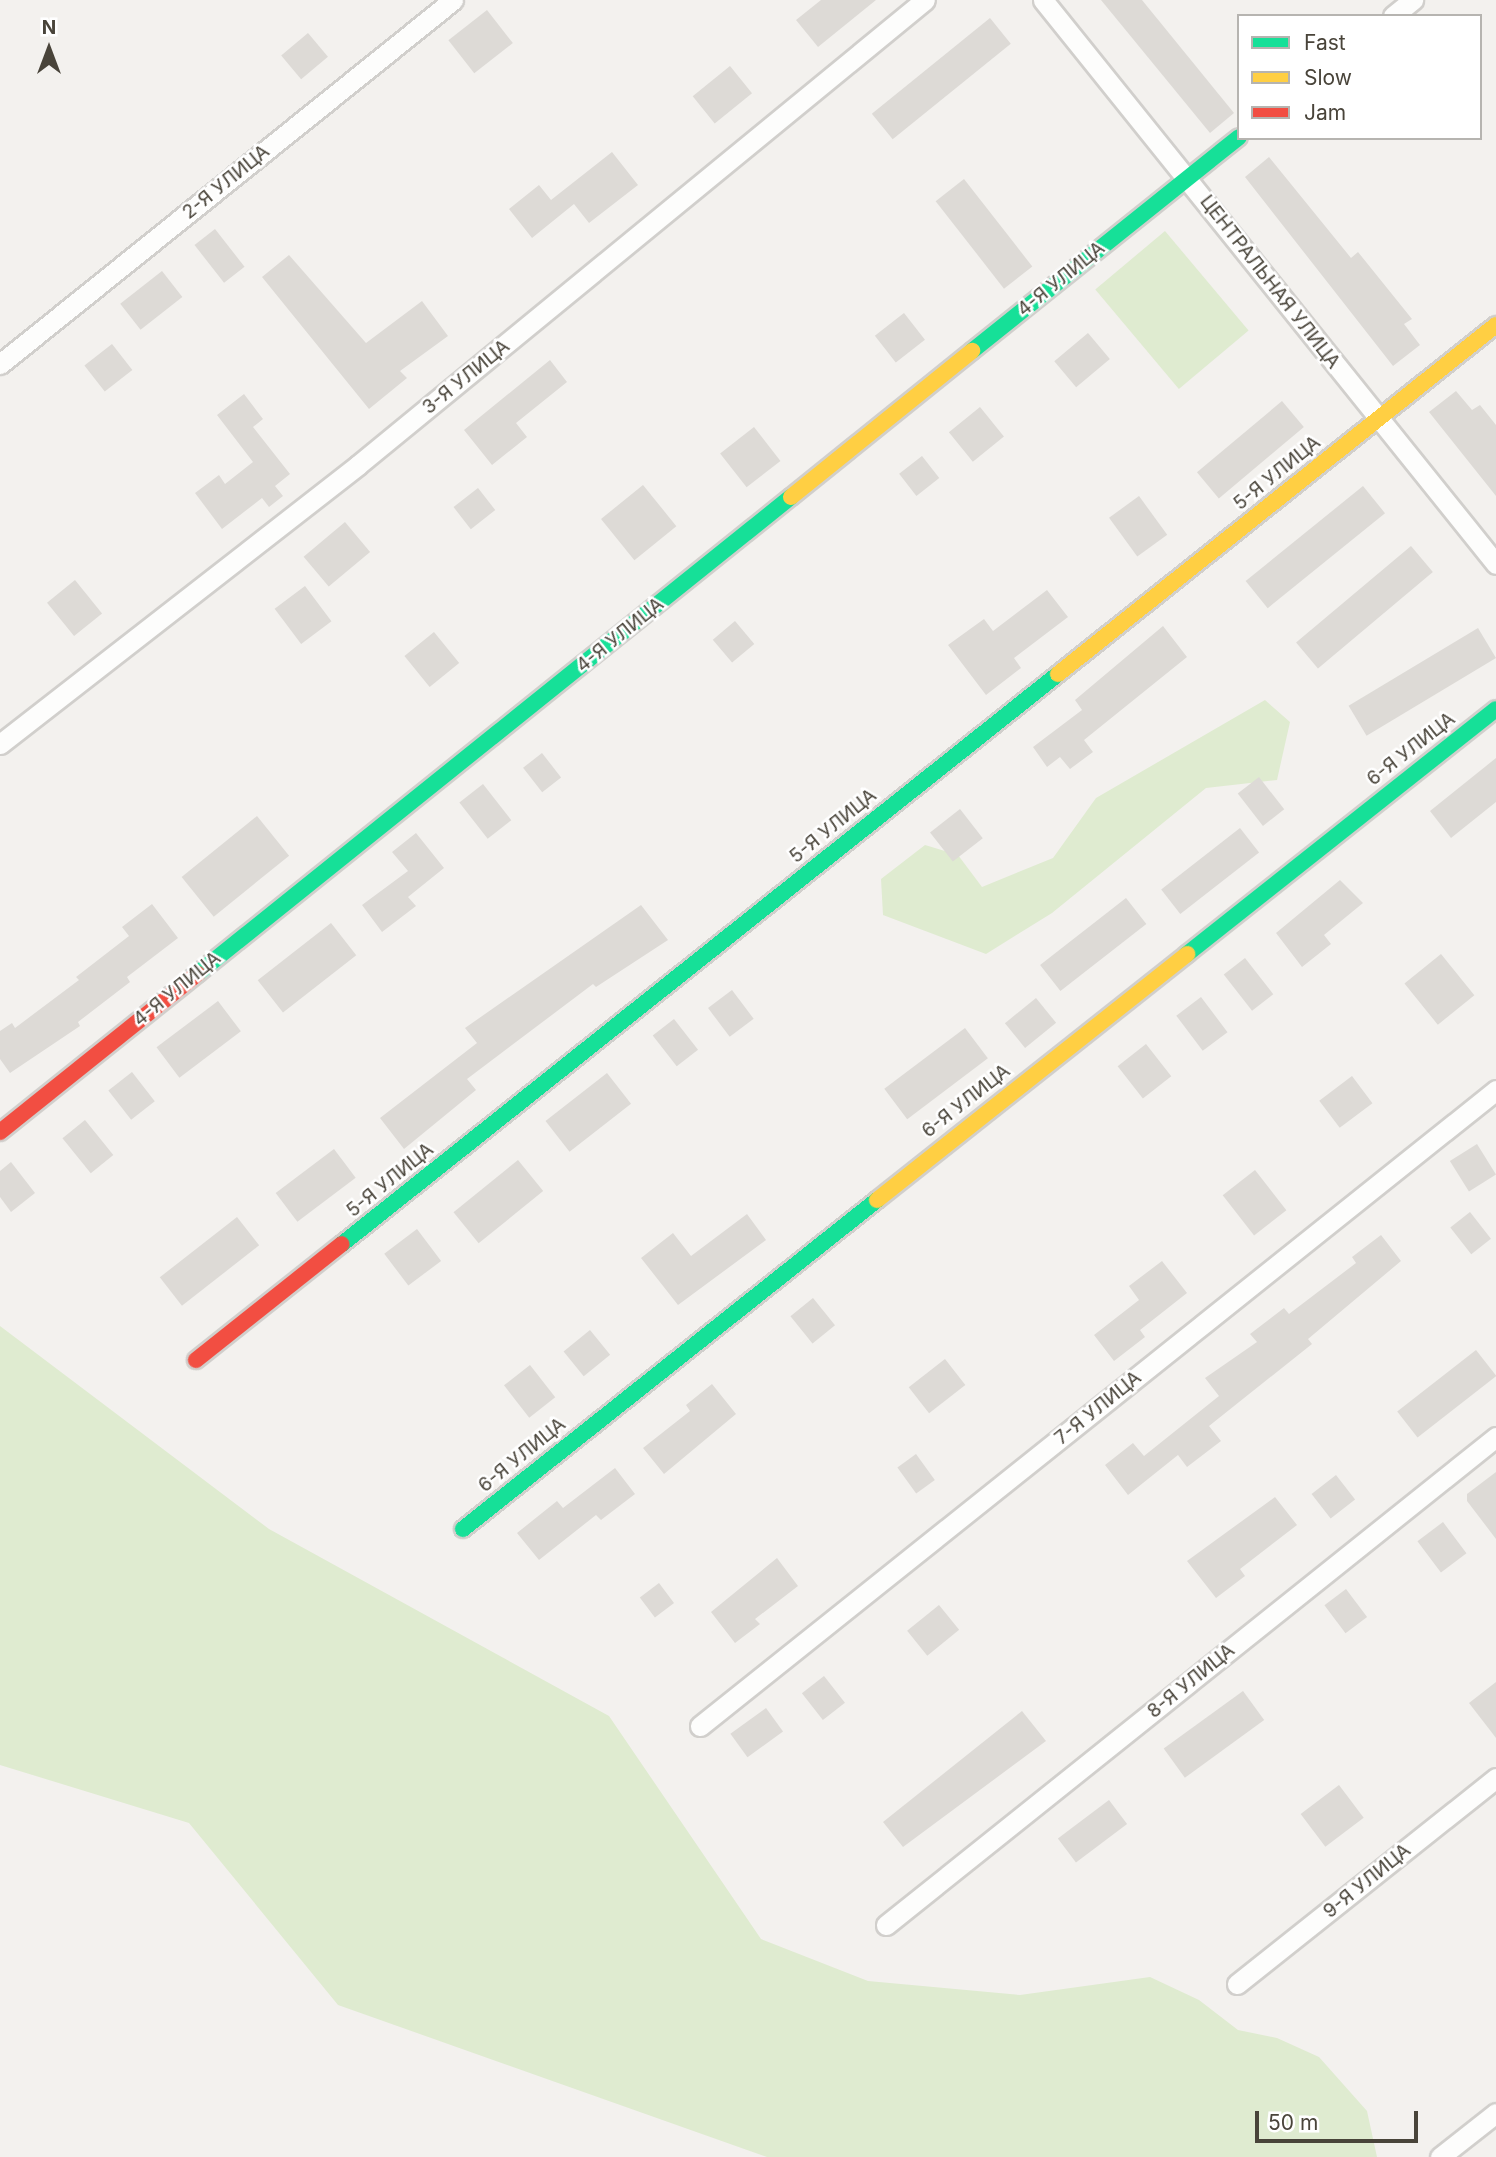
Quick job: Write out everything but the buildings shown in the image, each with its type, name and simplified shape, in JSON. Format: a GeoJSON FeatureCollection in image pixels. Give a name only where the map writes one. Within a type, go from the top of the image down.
{"type":"FeatureCollection","features":[{"type":"Feature","properties":{"kind":"street","name":"2-Я УЛИЦА"},"geometry":{"type":"LineString","coordinates":[[0,364],[453,0]]}},
{"type":"Feature","properties":{"kind":"street","name":"3-Я УЛИЦА"},"geometry":{"type":"LineString","coordinates":[[0,744],[358,465],[925,0]]}},
{"type":"Feature","properties":{"kind":"street","name":"ЦЕНТРАЛЬНАЯ УЛИЦА"},"geometry":{"type":"LineString","coordinates":[[1043,0],[1188,177],[1496,564]]}},
{"type":"Feature","properties":{"kind":"street"},"geometry":{"type":"LineString","coordinates":[[1396,14],[1413,0]]}},
{"type":"Feature","properties":{"kind":"street","name":"4-Я УЛИЦА"},"geometry":{"type":"LineString","coordinates":[[0,1132],[1237,139]]}},
{"type":"Feature","properties":{"kind":"street","name":"5-Я УЛИЦА"},"geometry":{"type":"LineString","coordinates":[[196,1360],[1496,325]]}},
{"type":"Feature","properties":{"kind":"street","name":"6-Я УЛИЦА"},"geometry":{"type":"LineString","coordinates":[[463,1529],[1496,709]]}},
{"type":"Feature","properties":{"kind":"street","name":"7-Я УЛИЦА"},"geometry":{"type":"LineString","coordinates":[[700,1726],[1496,1090]]}},
{"type":"Feature","properties":{"kind":"street","name":"8-Я УЛИЦА"},"geometry":{"type":"LineString","coordinates":[[886,1926],[1496,1437]]}},
{"type":"Feature","properties":{"kind":"street","name":"9-Я УЛИЦА"},"geometry":{"type":"LineString","coordinates":[[1237,1984],[1496,1778]]}},
{"type":"Feature","properties":{"kind":"street"},"geometry":{"type":"LineString","coordinates":[[1440,2157],[1496,2113]]}},
{"type":"Feature","properties":{"kind":"green space"},"geometry":{"type":"Polygon","coordinates":[[[1165,231],[1249,331],[1179,389],[1095,289],[1165,231]]]}},
{"type":"Feature","properties":{"kind":"green space"},"geometry":{"type":"Polygon","coordinates":[[[1265,700],[1290,722],[1277,780],[1206,788],[1052,913],[986,954],[883,915],[881,879],[925,845],[958,855],[982,887],[1053,858],[1096,798],[1265,700]]]}},
{"type":"Feature","properties":{"kind":"green space"},"geometry":{"type":"Polygon","coordinates":[[[0,1326],[269,1529],[609,1716],[761,1939],[868,1981],[1020,1995],[1150,1977],[1199,2000],[1238,2030],[1277,2038],[1319,2057],[1367,2111],[1377,2157],[767,2157],[338,2005],[189,1823],[0,1765],[0,1326]]]}},
{"type":"Feature","properties":{"kind":"traffic: fast"},"geometry":{"type":"LineString","coordinates":[[972,351],[1237,139]]}},
{"type":"Feature","properties":{"kind":"traffic: fast"},"geometry":{"type":"LineString","coordinates":[[197,974],[791,497]]}},
{"type":"Feature","properties":{"kind":"traffic: fast"},"geometry":{"type":"LineString","coordinates":[[342,1244],[1058,674]]}},
{"type":"Feature","properties":{"kind":"traffic: fast"},"geometry":{"type":"LineString","coordinates":[[1187,954],[1496,709]]}},
{"type":"Feature","properties":{"kind":"traffic: fast"},"geometry":{"type":"LineString","coordinates":[[463,1529],[877,1200]]}},
{"type":"Feature","properties":{"kind":"traffic: slow"},"geometry":{"type":"LineString","coordinates":[[1058,674],[1496,325]]}},
{"type":"Feature","properties":{"kind":"traffic: slow"},"geometry":{"type":"LineString","coordinates":[[791,497],[972,351]]}},
{"type":"Feature","properties":{"kind":"traffic: slow"},"geometry":{"type":"LineString","coordinates":[[877,1200],[1187,954]]}},
{"type":"Feature","properties":{"kind":"traffic: jam"},"geometry":{"type":"LineString","coordinates":[[0,1132],[197,974]]}},
{"type":"Feature","properties":{"kind":"traffic: jam"},"geometry":{"type":"LineString","coordinates":[[196,1360],[342,1244]]}}]}
